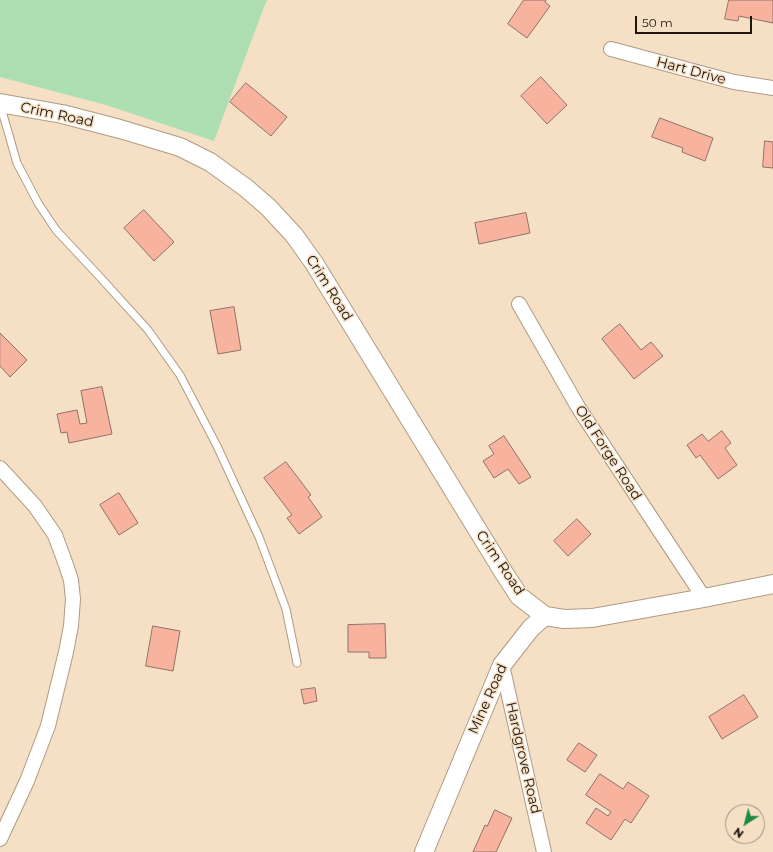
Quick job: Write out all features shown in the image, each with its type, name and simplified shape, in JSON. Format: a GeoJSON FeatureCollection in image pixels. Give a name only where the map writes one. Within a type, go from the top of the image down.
{"type":"FeatureCollection","features":[{"type":"Feature","properties":{"kind":"street","name":"Hart Drive"},"geometry":{"type":"LineString","coordinates":[[611,49],[734,82],[773,88]]}},
{"type":"Feature","properties":{"kind":"street","name":"Crim Road"},"geometry":{"type":"LineString","coordinates":[[0,104],[62,114],[180,147],[210,162],[246,188],[268,207],[294,234],[314,263],[519,596],[544,616]]}},
{"type":"Feature","properties":{"kind":"street","name":"Old Forge Road"},"geometry":{"type":"LineString","coordinates":[[519,304],[578,407],[704,598]]}},
{"type":"Feature","properties":{"kind":"street"},"geometry":{"type":"LineString","coordinates":[[0,468],[35,506],[54,535],[71,580],[73,599],[71,626],[66,652],[48,726],[27,781],[0,839]]}},
{"type":"Feature","properties":{"kind":"street"},"geometry":{"type":"LineString","coordinates":[[544,616],[564,619],[592,618],[773,584]]}},
{"type":"Feature","properties":{"kind":"street","name":"Mine Road"},"geometry":{"type":"LineString","coordinates":[[424,852],[502,665],[531,628],[544,616]]}},
{"type":"Feature","properties":{"kind":"street","name":"Hardgrove Road"},"geometry":{"type":"LineString","coordinates":[[502,665],[544,852]]}},
{"type":"Feature","properties":{"kind":"lane"},"geometry":{"type":"LineString","coordinates":[[0,104],[17,163],[38,203],[56,230],[148,330],[180,375],[217,446],[260,537],[286,609],[297,663]]}},
{"type":"Feature","properties":{"kind":"green space"},"geometry":{"type":"Polygon","coordinates":[[[0,0],[267,0],[214,141],[106,105],[0,77],[0,0]]]}},
{"type":"Feature","properties":{"kind":"building"},"geometry":{"type":"Polygon","coordinates":[[[524,0],[546,0],[545,2],[550,6],[527,38],[508,24],[524,0]]]}},
{"type":"Feature","properties":{"kind":"building"},"geometry":{"type":"Polygon","coordinates":[[[729,0],[773,0],[773,23],[739,16],[738,21],[725,19],[729,0]]]}},
{"type":"Feature","properties":{"kind":"building"},"geometry":{"type":"Polygon","coordinates":[[[541,77],[567,105],[547,124],[521,96],[541,77]]]}},
{"type":"Feature","properties":{"kind":"building"},"geometry":{"type":"Polygon","coordinates":[[[246,83],[287,117],[271,136],[230,102],[246,83]]]}},
{"type":"Feature","properties":{"kind":"building"},"geometry":{"type":"Polygon","coordinates":[[[660,118],[713,138],[705,161],[682,152],[683,148],[652,137],[660,118]]]}},
{"type":"Feature","properties":{"kind":"building"},"geometry":{"type":"Polygon","coordinates":[[[765,141],[773,142],[773,168],[763,167],[765,141]]]}},
{"type":"Feature","properties":{"kind":"building"},"geometry":{"type":"Polygon","coordinates":[[[144,210],[174,242],[154,261],[124,228],[144,210]]]}},
{"type":"Feature","properties":{"kind":"building"},"geometry":{"type":"Polygon","coordinates":[[[526,213],[530,233],[479,244],[475,223],[526,213]]]}},
{"type":"Feature","properties":{"kind":"building"},"geometry":{"type":"Polygon","coordinates":[[[234,307],[241,350],[218,354],[210,311],[234,307]]]}},
{"type":"Feature","properties":{"kind":"building"},"geometry":{"type":"Polygon","coordinates":[[[620,324],[641,350],[651,342],[663,356],[634,379],[602,339],[620,324]]]}},
{"type":"Feature","properties":{"kind":"building"},"geometry":{"type":"Polygon","coordinates":[[[0,333],[27,360],[10,377],[0,366],[0,333]]]}},
{"type":"Feature","properties":{"kind":"building"},"geometry":{"type":"Polygon","coordinates":[[[102,387],[112,434],[69,443],[67,432],[61,433],[57,414],[77,410],[80,424],[87,423],[81,391],[102,387]]]}},
{"type":"Feature","properties":{"kind":"building"},"geometry":{"type":"Polygon","coordinates":[[[722,431],[731,443],[725,448],[737,465],[718,479],[700,455],[696,458],[687,445],[702,434],[708,441],[722,431]]]}},
{"type":"Feature","properties":{"kind":"building"},"geometry":{"type":"Polygon","coordinates":[[[504,436],[531,477],[519,484],[508,469],[494,478],[483,461],[494,454],[489,446],[504,436]]]}},
{"type":"Feature","properties":{"kind":"building"},"geometry":{"type":"Polygon","coordinates":[[[286,462],[311,495],[308,497],[322,517],[299,534],[287,518],[292,515],[264,478],[286,462]]]}},
{"type":"Feature","properties":{"kind":"building"},"geometry":{"type":"Polygon","coordinates":[[[119,493],[138,523],[119,535],[100,505],[119,493]]]}},
{"type":"Feature","properties":{"kind":"building"},"geometry":{"type":"Polygon","coordinates":[[[577,519],[591,534],[568,556],[554,541],[577,519]]]}},
{"type":"Feature","properties":{"kind":"building"},"geometry":{"type":"Polygon","coordinates":[[[385,624],[386,658],[369,658],[369,652],[348,652],[348,625],[385,624]]]}},
{"type":"Feature","properties":{"kind":"building"},"geometry":{"type":"Polygon","coordinates":[[[153,626],[180,631],[173,671],[146,666],[153,626]]]}},
{"type":"Feature","properties":{"kind":"building"},"geometry":{"type":"Polygon","coordinates":[[[315,688],[317,701],[304,704],[301,690],[315,688]]]}},
{"type":"Feature","properties":{"kind":"building"},"geometry":{"type":"Polygon","coordinates":[[[744,695],[758,717],[722,739],[709,717],[744,695]]]}},
{"type":"Feature","properties":{"kind":"building"},"geometry":{"type":"Polygon","coordinates":[[[579,743],[597,755],[585,772],[567,760],[579,743]]]}},
{"type":"Feature","properties":{"kind":"building"},"geometry":{"type":"Polygon","coordinates":[[[600,774],[623,789],[628,782],[649,796],[631,823],[625,819],[611,840],[586,823],[596,808],[608,816],[611,812],[586,795],[600,774]]]}},
{"type":"Feature","properties":{"kind":"building"},"geometry":{"type":"Polygon","coordinates":[[[495,810],[512,818],[496,852],[473,852],[485,825],[487,826],[495,810]]]}}]}
